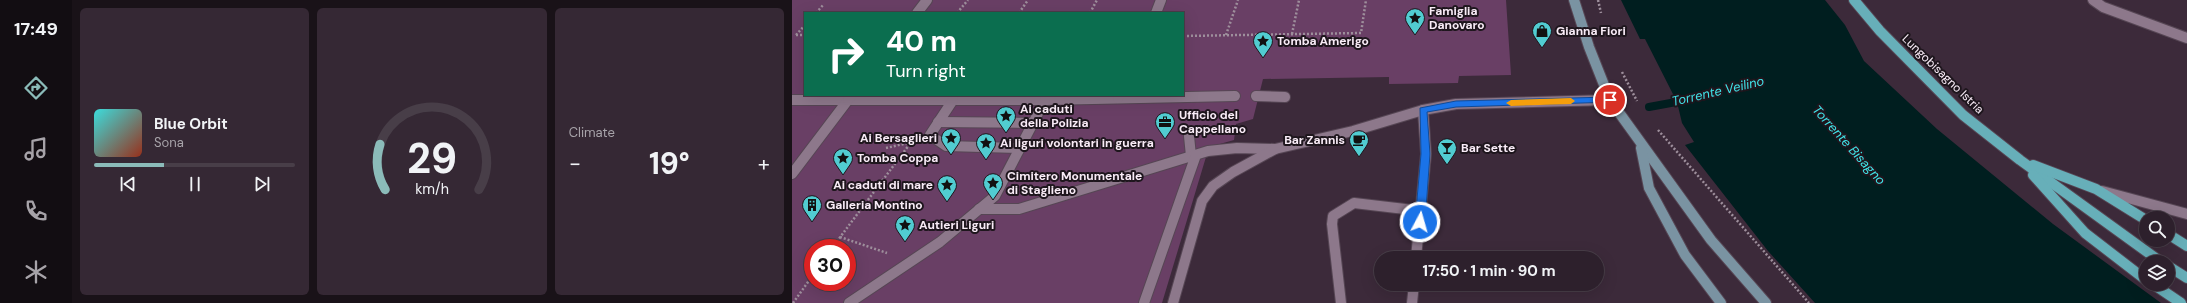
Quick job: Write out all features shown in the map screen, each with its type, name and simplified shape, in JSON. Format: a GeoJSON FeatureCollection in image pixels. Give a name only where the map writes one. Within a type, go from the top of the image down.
{"type":"FeatureCollection","features":[{"type":"Feature","properties":{"kind":"main road"},"geometry":{"type":"LineString","coordinates":[[1574,0],[1588,48],[1610,100],[1640,144],[1711,240],[1766,303]]}},
{"type":"Feature","properties":{"kind":"main road","name":"Lungobisagno Istria"},"geometry":{"type":"LineString","coordinates":[[1854,0],[1880,31],[1964,115],[2020,160],[2151,255]]}},
{"type":"Feature","properties":{"kind":"main road"},"geometry":{"type":"LineString","coordinates":[[1640,144],[1649,188],[1685,255],[1721,303]]}},
{"type":"Feature","properties":{"kind":"main road"},"geometry":{"type":"LineString","coordinates":[[2020,160],[2085,233],[2139,275]]}},
{"type":"Feature","properties":{"kind":"main road","name":"Lungobisagno Istria"},"geometry":{"type":"LineString","coordinates":[[2020,160],[2096,189],[2139,216]]}},
{"type":"Feature","properties":{"kind":"main road"},"geometry":{"type":"LineString","coordinates":[[2175,238],[2187,246]]}},
{"type":"Feature","properties":{"kind":"main road"},"geometry":{"type":"LineString","coordinates":[[2175,270],[2187,278]]}},
{"type":"Feature","properties":{"kind":"main road"},"geometry":{"type":"LineString","coordinates":[[2163,291],[2181,303]]}},
{"type":"Feature","properties":{"kind":"street"},"geometry":{"type":"LineString","coordinates":[[918,12],[927,0]]}},
{"type":"Feature","properties":{"kind":"street"},"geometry":{"type":"LineString","coordinates":[[1156,12],[1161,0]]}},
{"type":"Feature","properties":{"kind":"street"},"geometry":{"type":"LineString","coordinates":[[2093,0],[2103,7],[2187,38]]}},
{"type":"Feature","properties":{"kind":"street"},"geometry":{"type":"LineString","coordinates":[[792,100],[850,97],[953,100],[1045,100],[1119,96],[1235,96]]}},
{"type":"Feature","properties":{"kind":"street"},"geometry":{"type":"LineString","coordinates":[[1256,96],[1285,97]]}},
{"type":"Feature","properties":{"kind":"street"},"geometry":{"type":"LineString","coordinates":[[792,174],[850,97]]}},
{"type":"Feature","properties":{"kind":"street"},"geometry":{"type":"LineString","coordinates":[[953,100],[930,135],[946,146],[1020,148]]}},
{"type":"Feature","properties":{"kind":"street"},"geometry":{"type":"LineString","coordinates":[[849,303],[940,242],[995,196],[1045,100]]}},
{"type":"Feature","properties":{"kind":"street"},"geometry":{"type":"LineString","coordinates":[[979,209],[1019,209],[1208,151],[1237,148],[1276,149],[1353,131],[1423,110],[1456,104],[1610,100]]}},
{"type":"Feature","properties":{"kind":"street"},"geometry":{"type":"LineString","coordinates":[[1417,251],[1422,211],[1426,154],[1423,110]]}},
{"type":"Feature","properties":{"kind":"street"},"geometry":{"type":"LineString","coordinates":[[938,122],[1032,123]]}},
{"type":"Feature","properties":{"kind":"street"},"geometry":{"type":"LineString","coordinates":[[1144,303],[1194,156],[1189,136]]}},
{"type":"Feature","properties":{"kind":"street"},"geometry":{"type":"LineString","coordinates":[[1173,303],[1202,201],[1218,182],[1233,172],[1276,149]]}},
{"type":"Feature","properties":{"kind":"street"},"geometry":{"type":"LineString","coordinates":[[2096,189],[2187,214]]}},
{"type":"Feature","properties":{"kind":"street"},"geometry":{"type":"LineString","coordinates":[[1341,303],[1332,224],[1333,216],[1354,203],[1422,211]]}},
{"type":"Feature","properties":{"kind":"street"},"geometry":{"type":"LineString","coordinates":[[1412,303],[1413,291]]}},
{"type":"Feature","properties":{"kind":"path"},"geometry":{"type":"LineString","coordinates":[[958,12],[968,0]]}},
{"type":"Feature","properties":{"kind":"path"},"geometry":{"type":"LineString","coordinates":[[1020,12],[1028,0]]}},
{"type":"Feature","properties":{"kind":"path"},"geometry":{"type":"LineString","coordinates":[[1091,12],[1097,0]]}},
{"type":"Feature","properties":{"kind":"path"},"geometry":{"type":"LineString","coordinates":[[1226,35],[1238,0]]}},
{"type":"Feature","properties":{"kind":"path"},"geometry":{"type":"LineString","coordinates":[[1292,34],[1299,0]]}},
{"type":"Feature","properties":{"kind":"path"},"geometry":{"type":"LineString","coordinates":[[1184,36],[1361,32],[1366,0]]}},
{"type":"Feature","properties":{"kind":"path"},"geometry":{"type":"LineString","coordinates":[[1598,0],[1602,17]]}},
{"type":"Feature","properties":{"kind":"path"},"geometry":{"type":"LineString","coordinates":[[817,12],[824,4]]}},
{"type":"Feature","properties":{"kind":"path"},"geometry":{"type":"LineString","coordinates":[[804,26],[796,35],[804,35]]}},
{"type":"Feature","properties":{"kind":"path"},"geometry":{"type":"LineString","coordinates":[[1621,70],[1641,108]]}},
{"type":"Feature","properties":{"kind":"path"},"geometry":{"type":"LineString","coordinates":[[1654,126],[1809,303]]}},
{"type":"Feature","properties":{"kind":"path"},"geometry":{"type":"LineString","coordinates":[[886,148],[930,135]]}},
{"type":"Feature","properties":{"kind":"path"},"geometry":{"type":"LineString","coordinates":[[909,142],[840,237],[912,261]]}},
{"type":"Feature","properties":{"kind":"path"},"geometry":{"type":"LineString","coordinates":[[793,303],[804,287]]}},
{"type":"Feature","properties":{"kind":"shaded area","name":"Cimitero Monumentale di Staglieno"},"geometry":{"type":"Polygon","coordinates":[[[792,0],[1506,0],[1511,75],[1459,76],[1458,83],[1389,84],[1389,77],[1263,79],[1253,119],[1236,124],[1234,140],[1209,147],[1162,303],[792,303],[792,0]]]}},
{"type":"Feature","properties":{"kind":"water","name":"Torrente Bisagno"},"geometry":{"type":"Polygon","coordinates":[[[1621,0],[1825,0],[1845,25],[1864,61],[1937,129],[2053,224],[2139,287],[2139,291],[2145,291],[2161,303],[1815,303],[1768,251],[1685,145],[1694,142],[1682,123],[1677,102],[1645,39],[1640,39],[1621,0]]]}},
{"type":"Feature","properties":{"kind":"waterway","name":"Torrente Veilino"},"geometry":{"type":"LineString","coordinates":[[1649,107],[1687,100]]}},
{"type":"Feature","properties":{"kind":"slow traffic"},"geometry":{"type":"LineString","coordinates":[[1511,103],[1571,101]]}},
{"type":"Feature","properties":{"kind":"place","name":"Famiglia Danovaro"},"geometry":{"type":"Point","coordinates":[1415,35]}},
{"type":"Feature","properties":{"kind":"place","name":"Gianna Fiori"},"geometry":{"type":"Point","coordinates":[1542,48]}},
{"type":"Feature","properties":{"kind":"place","name":"Tomba Amerigo"},"geometry":{"type":"Point","coordinates":[1263,58]}},
{"type":"Feature","properties":{"kind":"place","name":"Ai caduti della Polizia"},"geometry":{"type":"Point","coordinates":[1006,133]}},
{"type":"Feature","properties":{"kind":"place","name":"Ufficio del Cappellano"},"geometry":{"type":"Point","coordinates":[1165,139]}},
{"type":"Feature","properties":{"kind":"place","name":"Ai Bersaglieri"},"geometry":{"type":"Point","coordinates":[951,155]}},
{"type":"Feature","properties":{"kind":"place","name":"Bar Zannis"},"geometry":{"type":"Point","coordinates":[1359,157]}},
{"type":"Feature","properties":{"kind":"place","name":"Ai liguri volontari in guerra"},"geometry":{"type":"Point","coordinates":[986,160]}},
{"type":"Feature","properties":{"kind":"place","name":"Bar Sette"},"geometry":{"type":"Point","coordinates":[1447,165]}},
{"type":"Feature","properties":{"kind":"place","name":"Tomba Coppa"},"geometry":{"type":"Point","coordinates":[843,175]}},
{"type":"Feature","properties":{"kind":"place","name":"Cimitero Monumentale di Staglieno"},"geometry":{"type":"Point","coordinates":[993,200]}},
{"type":"Feature","properties":{"kind":"place","name":"Ai caduti di mare"},"geometry":{"type":"Point","coordinates":[947,202]}},
{"type":"Feature","properties":{"kind":"place","name":"Galleria Montino"},"geometry":{"type":"Point","coordinates":[812,222]}},
{"type":"Feature","properties":{"kind":"place","name":"Autieri Liguri"},"geometry":{"type":"Point","coordinates":[905,242]}},
{"type":"Feature","properties":{"kind":"route"},"geometry":{"type":"LineString","coordinates":[[1420,222],[1426,154],[1423,110],[1456,104],[1610,100]]}}]}
